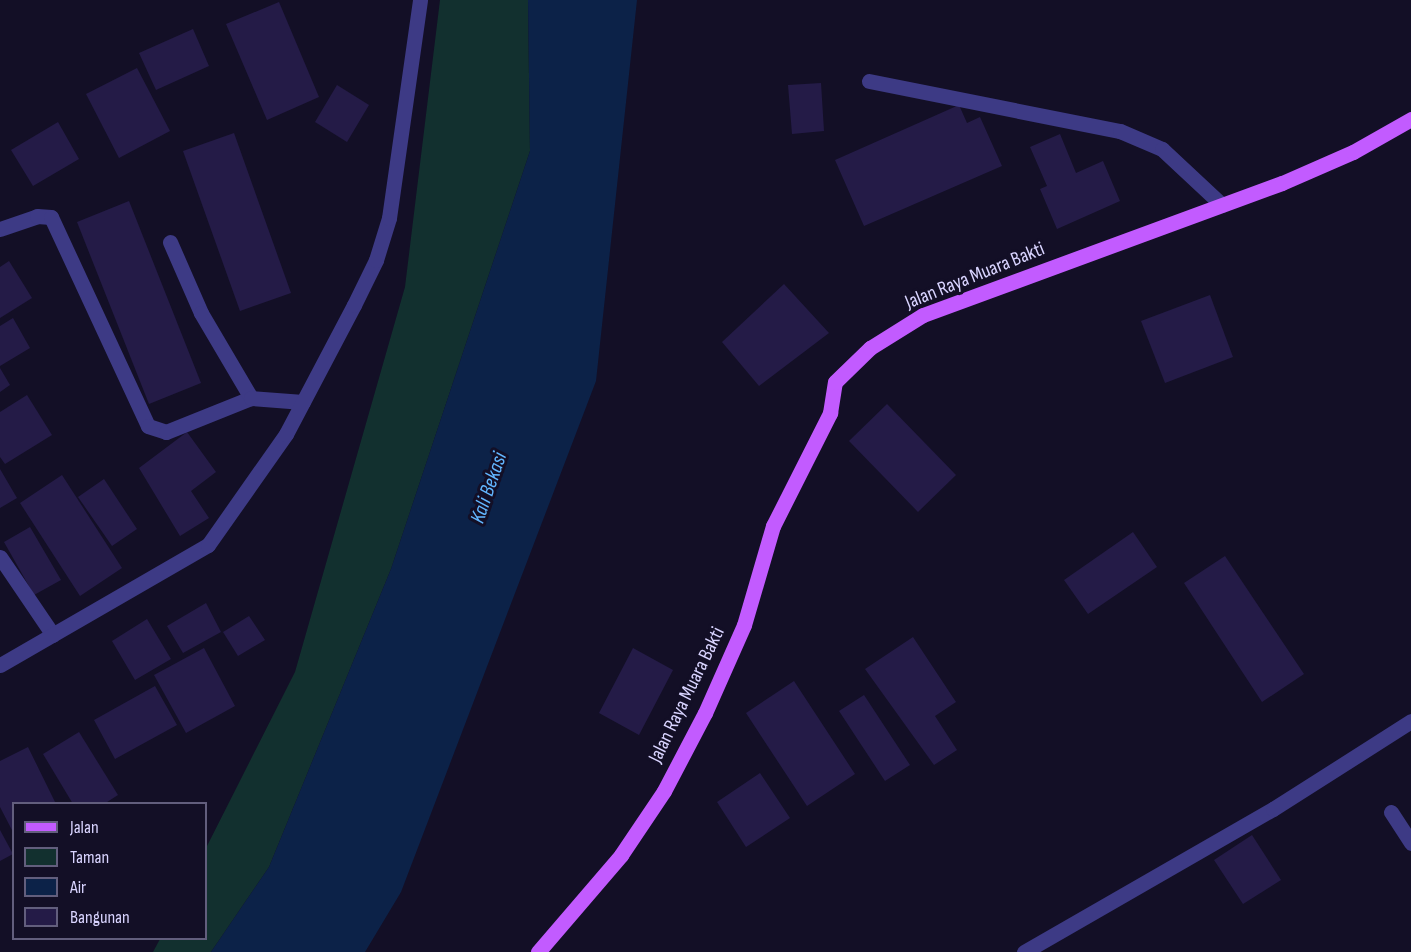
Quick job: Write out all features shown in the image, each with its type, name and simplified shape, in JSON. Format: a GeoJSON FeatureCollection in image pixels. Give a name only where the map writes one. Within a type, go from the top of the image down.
{"type":"FeatureCollection","features":[{"type":"Feature","properties":{"kind":"main road","name":"Jalan Raya Muara Bakti"},"geometry":{"type":"LineString","coordinates":[[538,952],[621,855],[663,791],[700,723],[744,625],[773,526],[830,413],[836,382],[870,348],[923,315],[1222,205],[1353,152],[1411,119]]}},
{"type":"Feature","properties":{"kind":"street"},"geometry":{"type":"LineString","coordinates":[[0,665],[208,545],[242,502],[303,402],[376,260],[389,218],[420,0]]}},
{"type":"Feature","properties":{"kind":"street"},"geometry":{"type":"LineString","coordinates":[[869,81],[1120,131],[1162,149],[1222,205]]}},
{"type":"Feature","properties":{"kind":"street"},"geometry":{"type":"LineString","coordinates":[[0,229],[37,216],[51,217],[147,426],[166,432],[251,398],[303,402]]}},
{"type":"Feature","properties":{"kind":"street"},"geometry":{"type":"LineString","coordinates":[[170,242],[201,313],[251,398]]}},
{"type":"Feature","properties":{"kind":"street"},"geometry":{"type":"LineString","coordinates":[[0,557],[53,635]]}},
{"type":"Feature","properties":{"kind":"street"},"geometry":{"type":"LineString","coordinates":[[1024,952],[1273,809],[1411,721]]}},
{"type":"Feature","properties":{"kind":"street"},"geometry":{"type":"LineString","coordinates":[[1392,812],[1411,843]]}},
{"type":"Feature","properties":{"kind":"green space"},"geometry":{"type":"Polygon","coordinates":[[[440,0],[528,0],[530,151],[391,569],[269,867],[211,952],[153,952],[159,940],[207,940],[207,846],[295,672],[405,287],[440,0]]]}},
{"type":"Feature","properties":{"kind":"water","name":"Kali Bekasi"},"geometry":{"type":"Polygon","coordinates":[[[528,0],[637,0],[596,381],[401,892],[365,952],[211,952],[269,867],[391,569],[530,151],[528,0]]]}},
{"type":"Feature","properties":{"kind":"building"},"geometry":{"type":"Polygon","coordinates":[[[279,2],[319,97],[267,120],[226,24],[279,2]]]}},
{"type":"Feature","properties":{"kind":"building"},"geometry":{"type":"Polygon","coordinates":[[[193,29],[209,66],[156,90],[139,53],[193,29]]]}},
{"type":"Feature","properties":{"kind":"building"},"geometry":{"type":"Polygon","coordinates":[[[137,68],[170,131],[119,158],[86,94],[137,68]]]}},
{"type":"Feature","properties":{"kind":"building"},"geometry":{"type":"Polygon","coordinates":[[[821,83],[824,131],[792,134],[788,85],[821,83]]]}},
{"type":"Feature","properties":{"kind":"building"},"geometry":{"type":"Polygon","coordinates":[[[337,85],[369,105],[347,142],[315,122],[337,85]]]}},
{"type":"Feature","properties":{"kind":"building"},"geometry":{"type":"Polygon","coordinates":[[[959,105],[967,123],[980,117],[1002,166],[864,226],[835,160],[959,105]]]}},
{"type":"Feature","properties":{"kind":"building"},"geometry":{"type":"Polygon","coordinates":[[[58,122],[79,159],[33,186],[11,150],[58,122]]]}},
{"type":"Feature","properties":{"kind":"building"},"geometry":{"type":"Polygon","coordinates":[[[234,133],[291,293],[240,311],[183,151],[234,133]]]}},
{"type":"Feature","properties":{"kind":"building"},"geometry":{"type":"Polygon","coordinates":[[[1060,134],[1076,173],[1103,161],[1120,201],[1057,229],[1040,189],[1047,186],[1030,147],[1060,134]]]}},
{"type":"Feature","properties":{"kind":"building"},"geometry":{"type":"Polygon","coordinates":[[[129,201],[201,383],[149,404],[77,222],[129,201]]]}},
{"type":"Feature","properties":{"kind":"building"},"geometry":{"type":"Polygon","coordinates":[[[9,261],[32,298],[0,318],[0,267],[9,261]]]}},
{"type":"Feature","properties":{"kind":"building"},"geometry":{"type":"Polygon","coordinates":[[[784,284],[829,333],[759,386],[722,342],[784,284]]]}},
{"type":"Feature","properties":{"kind":"building"},"geometry":{"type":"Polygon","coordinates":[[[1210,295],[1233,357],[1165,383],[1141,321],[1210,295]]]}},
{"type":"Feature","properties":{"kind":"building"},"geometry":{"type":"Polygon","coordinates":[[[13,318],[30,348],[0,366],[0,326],[13,318]]]}},
{"type":"Feature","properties":{"kind":"building"},"geometry":{"type":"Polygon","coordinates":[[[0,368],[10,385],[0,392],[0,368]]]}},
{"type":"Feature","properties":{"kind":"building"},"geometry":{"type":"Polygon","coordinates":[[[27,395],[52,435],[5,464],[0,457],[0,412],[27,395]]]}},
{"type":"Feature","properties":{"kind":"building"},"geometry":{"type":"Polygon","coordinates":[[[887,404],[956,475],[918,512],[849,441],[887,404]]]}},
{"type":"Feature","properties":{"kind":"building"},"geometry":{"type":"Polygon","coordinates":[[[187,432],[216,472],[191,491],[209,518],[180,536],[139,468],[187,432]]]}},
{"type":"Feature","properties":{"kind":"building"},"geometry":{"type":"Polygon","coordinates":[[[0,469],[17,498],[0,508],[0,469]]]}},
{"type":"Feature","properties":{"kind":"building"},"geometry":{"type":"Polygon","coordinates":[[[62,475],[122,568],[80,596],[20,503],[62,475]]]}},
{"type":"Feature","properties":{"kind":"building"},"geometry":{"type":"Polygon","coordinates":[[[104,479],[137,529],[112,546],[78,497],[104,479]]]}},
{"type":"Feature","properties":{"kind":"building"},"geometry":{"type":"Polygon","coordinates":[[[30,527],[61,580],[34,595],[4,542],[30,527]]]}},
{"type":"Feature","properties":{"kind":"building"},"geometry":{"type":"Polygon","coordinates":[[[1133,532],[1157,567],[1088,614],[1064,580],[1133,532]]]}},
{"type":"Feature","properties":{"kind":"building"},"geometry":{"type":"Polygon","coordinates":[[[1225,556],[1304,674],[1262,702],[1184,583],[1225,556]]]}},
{"type":"Feature","properties":{"kind":"building"},"geometry":{"type":"Polygon","coordinates":[[[206,603],[221,632],[183,653],[167,626],[206,603]]]}},
{"type":"Feature","properties":{"kind":"building"},"geometry":{"type":"Polygon","coordinates":[[[249,616],[265,640],[238,656],[223,632],[249,616]]]}},
{"type":"Feature","properties":{"kind":"building"},"geometry":{"type":"Polygon","coordinates":[[[147,619],[171,659],[135,680],[112,641],[147,619]]]}},
{"type":"Feature","properties":{"kind":"building"},"geometry":{"type":"Polygon","coordinates":[[[913,637],[956,702],[935,716],[957,750],[934,765],[865,669],[913,637]]]}},
{"type":"Feature","properties":{"kind":"building"},"geometry":{"type":"Polygon","coordinates":[[[204,648],[235,706],[186,733],[154,675],[204,648]]]}},
{"type":"Feature","properties":{"kind":"building"},"geometry":{"type":"Polygon","coordinates":[[[633,648],[673,670],[639,735],[599,713],[633,648]]]}},
{"type":"Feature","properties":{"kind":"building"},"geometry":{"type":"Polygon","coordinates":[[[794,681],[855,774],[807,806],[746,713],[794,681]]]}},
{"type":"Feature","properties":{"kind":"building"},"geometry":{"type":"Polygon","coordinates":[[[155,686],[177,725],[115,759],[94,720],[155,686]]]}},
{"type":"Feature","properties":{"kind":"building"},"geometry":{"type":"Polygon","coordinates":[[[864,695],[910,765],[885,781],[839,711],[864,695]]]}},
{"type":"Feature","properties":{"kind":"building"},"geometry":{"type":"Polygon","coordinates":[[[79,732],[118,795],[107,802],[72,802],[43,754],[79,732]]]}},
{"type":"Feature","properties":{"kind":"building"},"geometry":{"type":"Polygon","coordinates":[[[28,747],[55,802],[12,802],[12,830],[0,807],[0,761],[28,747]]]}},
{"type":"Feature","properties":{"kind":"building"},"geometry":{"type":"Polygon","coordinates":[[[760,773],[790,818],[746,847],[717,802],[760,773]]]}},
{"type":"Feature","properties":{"kind":"building"},"geometry":{"type":"Polygon","coordinates":[[[0,830],[12,855],[0,861],[0,830]]]}},
{"type":"Feature","properties":{"kind":"building"},"geometry":{"type":"Polygon","coordinates":[[[1252,835],[1281,880],[1243,904],[1214,860],[1252,835]]]}}]}
